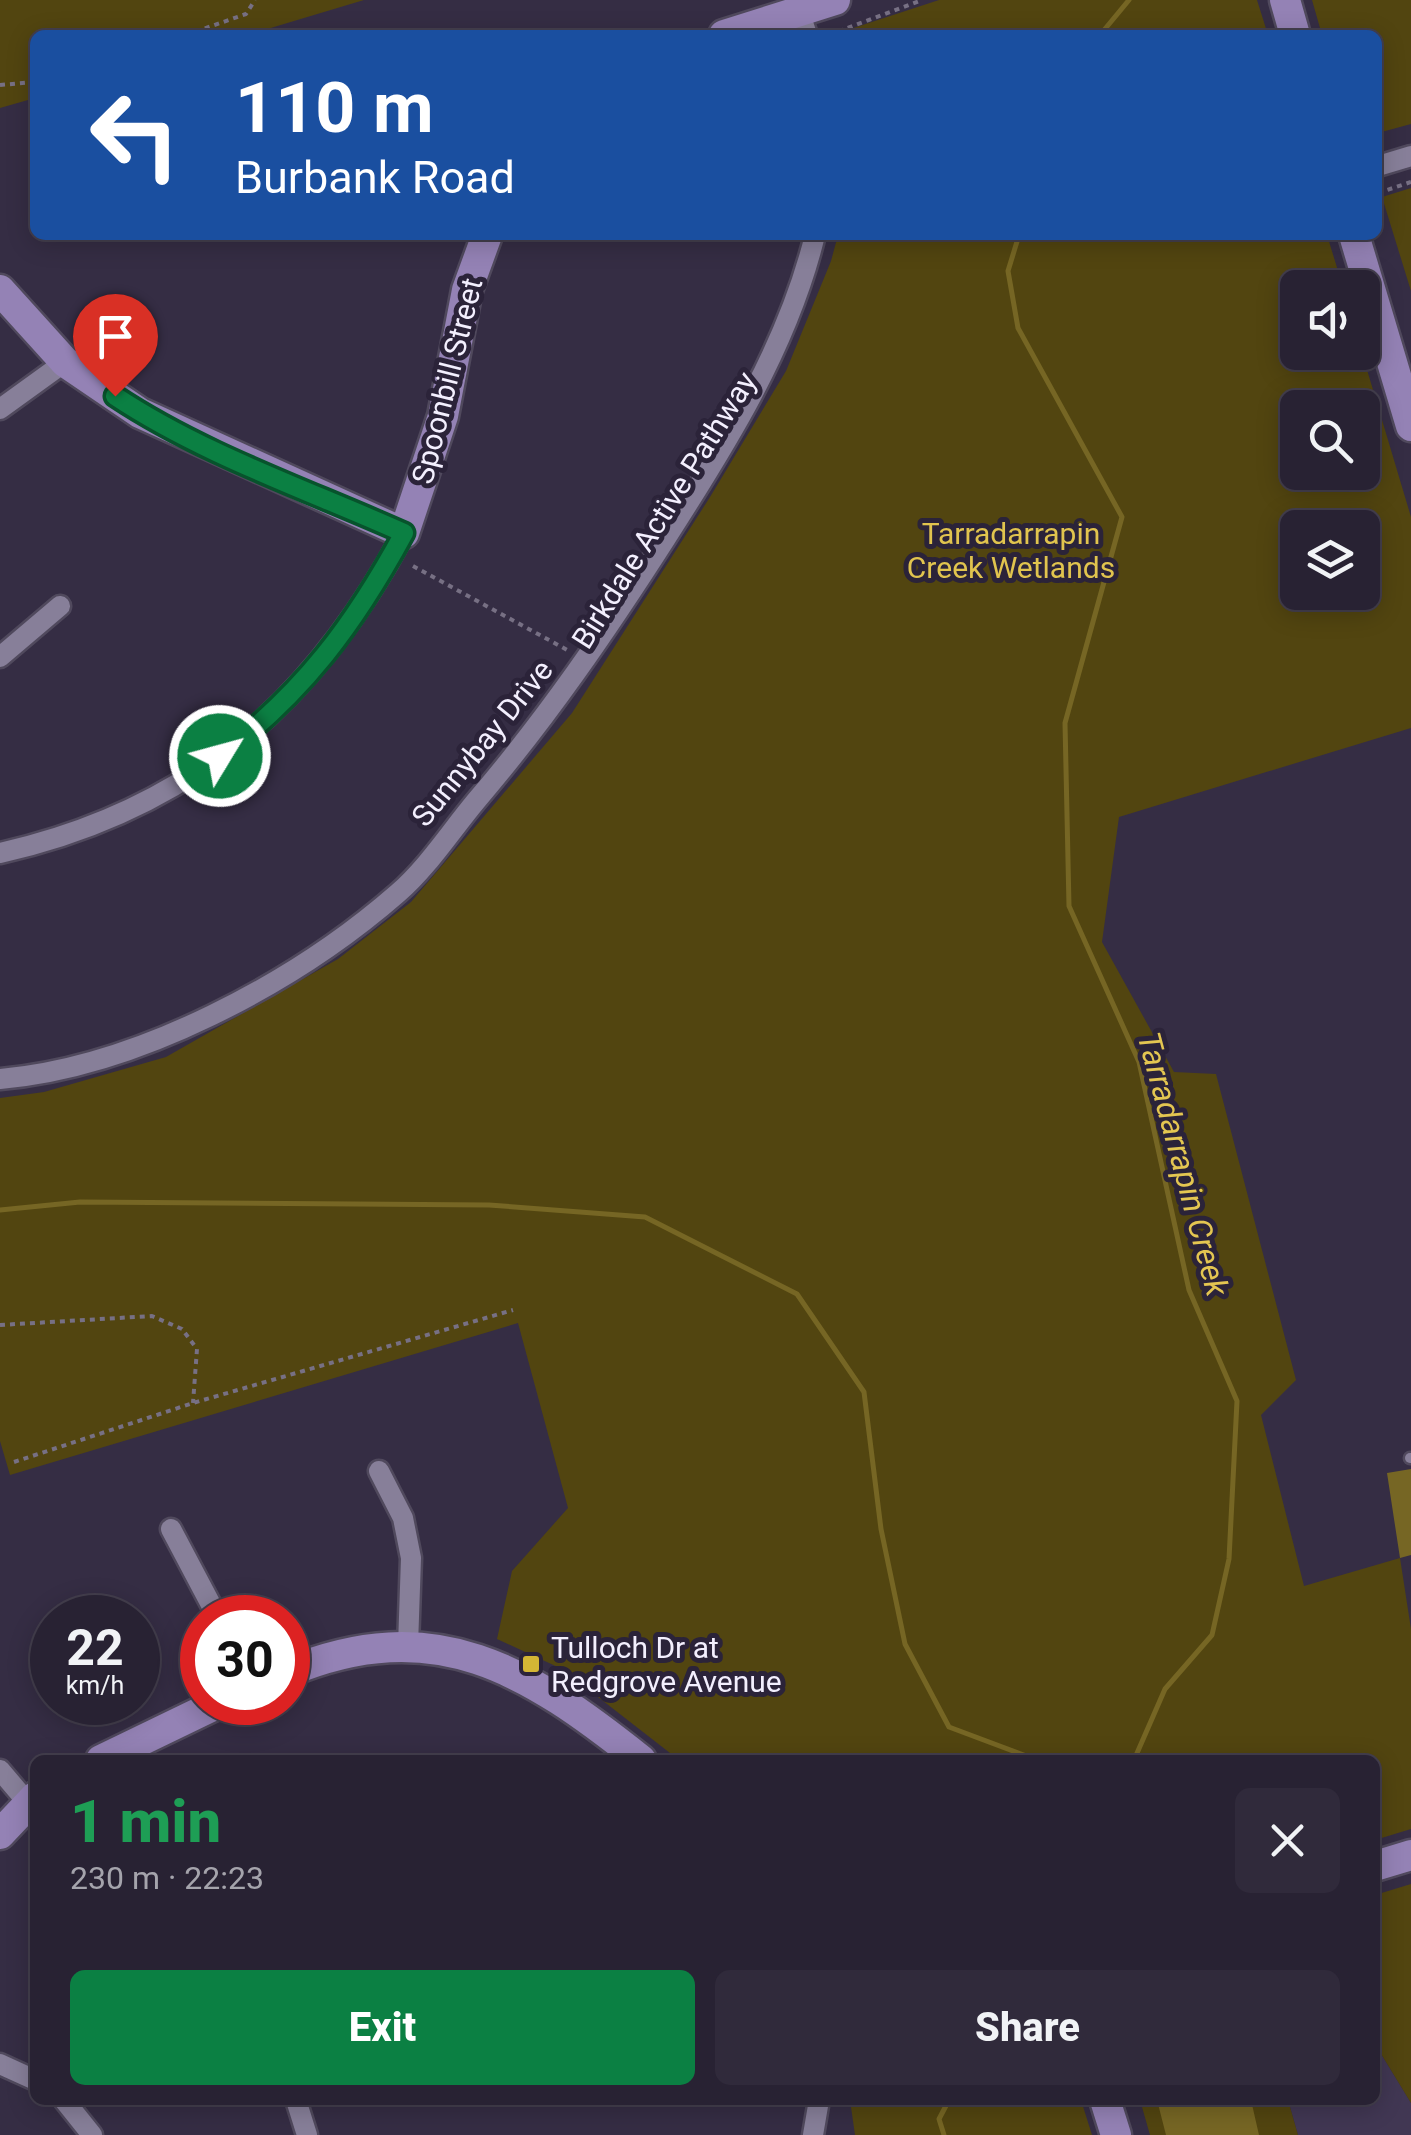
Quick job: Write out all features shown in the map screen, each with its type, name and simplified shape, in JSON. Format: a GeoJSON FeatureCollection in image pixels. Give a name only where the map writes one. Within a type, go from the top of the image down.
{"type":"FeatureCollection","features":[{"type":"Feature","properties":{"kind":"street"},"geometry":{"type":"LineString","coordinates":[[757,30],[803,23],[835,0]]}},
{"type":"Feature","properties":{"kind":"street"},"geometry":{"type":"LineString","coordinates":[[1285,0],[1294,30]]}},
{"type":"Feature","properties":{"kind":"street"},"geometry":{"type":"LineString","coordinates":[[1382,165],[1411,156]]}},
{"type":"Feature","properties":{"kind":"street","name":"Spoonbill Street"},"geometry":{"type":"LineString","coordinates":[[0,852],[52,839],[130,809],[190,776],[265,722],[297,691],[351,624],[404,533],[439,431],[467,290],[486,240]]}},
{"type":"Feature","properties":{"kind":"street","name":"Sunnybay Drive"},"geometry":{"type":"LineString","coordinates":[[0,1079],[37,1076],[160,1041],[329,946],[400,891],[556,704],[701,483],[772,360],[813,240]]}},
{"type":"Feature","properties":{"kind":"street"},"geometry":{"type":"LineString","coordinates":[[1355,240],[1411,426]]}},
{"type":"Feature","properties":{"kind":"street"},"geometry":{"type":"LineString","coordinates":[[0,290],[64,362],[140,413],[404,533]]}},
{"type":"Feature","properties":{"kind":"street"},"geometry":{"type":"LineString","coordinates":[[0,409],[64,362]]}},
{"type":"Feature","properties":{"kind":"street"},"geometry":{"type":"LineString","coordinates":[[0,658],[60,606]]}},
{"type":"Feature","properties":{"kind":"street"},"geometry":{"type":"LineString","coordinates":[[380,1471],[403,1518],[411,1558],[408,1646]]}},
{"type":"Feature","properties":{"kind":"street"},"geometry":{"type":"LineString","coordinates":[[170,1530],[205,1595]]}},
{"type":"Feature","properties":{"kind":"street"},"geometry":{"type":"LineString","coordinates":[[310,1664],[337,1655],[408,1646],[480,1658],[542,1686],[634,1755]]}},
{"type":"Feature","properties":{"kind":"street"},"geometry":{"type":"LineString","coordinates":[[110,1755],[180,1722]]}},
{"type":"Feature","properties":{"kind":"street"},"geometry":{"type":"LineString","coordinates":[[0,1770],[30,1799]]}},
{"type":"Feature","properties":{"kind":"street"},"geometry":{"type":"LineString","coordinates":[[0,1834],[30,1801]]}},
{"type":"Feature","properties":{"kind":"street"},"geometry":{"type":"LineString","coordinates":[[1380,1864],[1411,1855]]}},
{"type":"Feature","properties":{"kind":"street"},"geometry":{"type":"LineString","coordinates":[[0,2064],[30,2078]]}},
{"type":"Feature","properties":{"kind":"street"},"geometry":{"type":"LineString","coordinates":[[68,2105],[92,2135]]}},
{"type":"Feature","properties":{"kind":"street"},"geometry":{"type":"LineString","coordinates":[[298,2105],[307,2135]]}},
{"type":"Feature","properties":{"kind":"street"},"geometry":{"type":"LineString","coordinates":[[813,2135],[818,2105]]}},
{"type":"Feature","properties":{"kind":"street"},"geometry":{"type":"LineString","coordinates":[[1107,2105],[1116,2135]]}},
{"type":"Feature","properties":{"kind":"path"},"geometry":{"type":"LineString","coordinates":[[200,30],[246,14],[256,0]]}},
{"type":"Feature","properties":{"kind":"path"},"geometry":{"type":"LineString","coordinates":[[840,30],[922,0]]}},
{"type":"Feature","properties":{"kind":"path"},"geometry":{"type":"LineString","coordinates":[[0,86],[30,83]]}},
{"type":"Feature","properties":{"kind":"path"},"geometry":{"type":"LineString","coordinates":[[1382,192],[1411,182]]}},
{"type":"Feature","properties":{"kind":"path"},"geometry":{"type":"LineString","coordinates":[[413,566],[586,661]]}},
{"type":"Feature","properties":{"kind":"path"},"geometry":{"type":"LineString","coordinates":[[14,1462],[193,1403],[513,1310]]}},
{"type":"Feature","properties":{"kind":"path"},"geometry":{"type":"LineString","coordinates":[[0,1325],[152,1316],[182,1329],[197,1349],[193,1403]]}},
{"type":"Feature","properties":{"kind":"shaded area"},"geometry":{"type":"Polygon","coordinates":[[[1411,1469],[1411,1555],[1400,1558],[1387,1473],[1411,1469]]]}},
{"type":"Feature","properties":{"kind":"shaded area"},"geometry":{"type":"Polygon","coordinates":[[[1380,2052],[1411,2103],[1411,2135],[1298,2135],[1289,2105],[1380,2105],[1380,2052]]]}},
{"type":"Feature","properties":{"kind":"shaded area"},"geometry":{"type":"Polygon","coordinates":[[[1158,2105],[1252,2105],[1259,2135],[1166,2135],[1158,2105]]]}},
{"type":"Feature","properties":{"kind":"green space"},"geometry":{"type":"Polygon","coordinates":[[[0,0],[364,0],[264,30],[30,30],[30,99],[0,108],[0,0]]]}},
{"type":"Feature","properties":{"kind":"green space"},"geometry":{"type":"Polygon","coordinates":[[[939,0],[1257,0],[1266,30],[847,30],[939,0]]]}},
{"type":"Feature","properties":{"kind":"green space"},"geometry":{"type":"Polygon","coordinates":[[[1312,0],[1411,0],[1411,124],[1382,132],[1382,30],[1321,30],[1312,0]]]}},
{"type":"Feature","properties":{"kind":"green space"},"geometry":{"type":"Polygon","coordinates":[[[1411,188],[1411,291],[1382,197],[1411,188]]]}},
{"type":"Feature","properties":{"kind":"green space","name":"Tarradarrapin Creek Wetlands"},"geometry":{"type":"Polygon","coordinates":[[[837,240],[1329,240],[1338,270],[1280,270],[1280,370],[1367,370],[1373,390],[1280,390],[1280,490],[1380,490],[1380,413],[1411,517],[1411,728],[1119,817],[1102,942],[1174,1072],[1216,1074],[1296,1380],[1261,1415],[1304,1586],[1400,1558],[1411,1629],[1411,1829],[1380,1838],[1380,1755],[673,1755],[562,1669],[497,1639],[512,1571],[568,1508],[518,1323],[10,1475],[0,1441],[0,1098],[44,1092],[166,1057],[338,959],[411,902],[572,713],[786,371],[837,240]]]}},
{"type":"Feature","properties":{"kind":"green space"},"geometry":{"type":"Polygon","coordinates":[[[1411,1884],[1411,2103],[1380,2052],[1380,1893],[1411,1884]]]}},
{"type":"Feature","properties":{"kind":"green space"},"geometry":{"type":"Polygon","coordinates":[[[851,2105],[1083,2105],[1092,2135],[855,2135],[851,2105]]]}},
{"type":"Feature","properties":{"kind":"green space"},"geometry":{"type":"Polygon","coordinates":[[[1141,2105],[1289,2105],[1298,2135],[1150,2135],[1141,2105]]]}},
{"type":"Feature","properties":{"kind":"waterway","name":"Tarradarrapin Creek"},"geometry":{"type":"LineString","coordinates":[[1104,30],[1129,0]]}},
{"type":"Feature","properties":{"kind":"waterway","name":"Tarradarrapin Creek"},"geometry":{"type":"LineString","coordinates":[[1017,240],[1008,271],[1018,328],[1122,517],[1065,723],[1069,906],[1139,1062],[1189,1290],[1237,1401],[1229,1559],[1212,1635],[1165,1689],[1136,1755]]}},
{"type":"Feature","properties":{"kind":"waterway"},"geometry":{"type":"LineString","coordinates":[[0,1210],[80,1202],[489,1205],[645,1217],[797,1294],[864,1392],[881,1529],[905,1644],[949,1727],[1024,1755]]}},
{"type":"Feature","properties":{"kind":"waterway","name":"Tarradarrapin Creek"},"geometry":{"type":"LineString","coordinates":[[944,2135],[939,2119],[946,2105]]}},
{"type":"Feature","properties":{"kind":"place","name":"Tulloch Dr at Redgrove Avenue"},"geometry":{"type":"Point","coordinates":[531,1664]}},
{"type":"Feature","properties":{"kind":"route"},"geometry":{"type":"LineString","coordinates":[[115,396],[140,413],[258,469],[404,533],[371,595],[328,655],[265,722],[220,756]]}}]}
